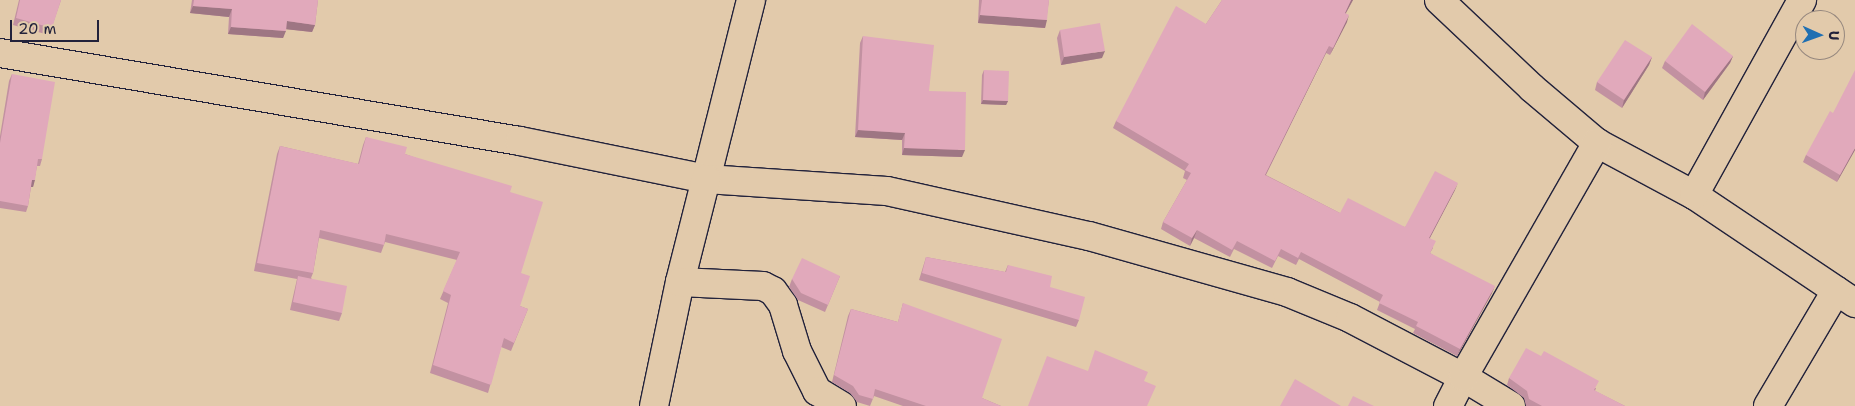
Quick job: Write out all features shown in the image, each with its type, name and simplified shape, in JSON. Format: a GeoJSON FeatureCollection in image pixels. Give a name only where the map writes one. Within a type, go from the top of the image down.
{"type":"FeatureCollection","features":[{"type":"Feature","properties":{"kind":"street"},"geometry":{"type":"LineString","coordinates":[[654,406],[680,282],[751,0]]}},
{"type":"Feature","properties":{"kind":"street"},"geometry":{"type":"LineString","coordinates":[[1439,0],[1532,88],[1597,143],[1694,195],[1846,297],[1768,406]]}},
{"type":"Feature","properties":{"kind":"street"},"geometry":{"type":"LineString","coordinates":[[1694,195],[1802,0]]}},
{"type":"Feature","properties":{"kind":"street"},"geometry":{"type":"LineString","coordinates":[[0,53],[520,141],[706,178],[887,191],[1088,236],[1286,292],[1350,318],[1463,376],[1511,406]]}},
{"type":"Feature","properties":{"kind":"street"},"geometry":{"type":"LineString","coordinates":[[1448,406],[1463,376],[1597,143]]}},
{"type":"Feature","properties":{"kind":"street"},"geometry":{"type":"LineString","coordinates":[[680,282],[763,286],[773,292],[783,305],[797,351],[817,391],[842,406]]}},
{"type":"Feature","properties":{"kind":"building"},"geometry":{"type":"Polygon","coordinates":[[[20,0],[61,0],[52,28],[16,18],[20,0]]]}},
{"type":"Feature","properties":{"kind":"building"},"geometry":{"type":"Polygon","coordinates":[[[194,0],[318,0],[315,25],[287,21],[286,31],[231,27],[232,9],[193,6],[194,0]]]}},
{"type":"Feature","properties":{"kind":"building"},"geometry":{"type":"Polygon","coordinates":[[[982,0],[1049,0],[1047,20],[980,15],[982,0]]]}},
{"type":"Feature","properties":{"kind":"building"},"geometry":{"type":"Polygon","coordinates":[[[1222,0],[1351,0],[1345,13],[1349,15],[1333,48],[1329,46],[1265,175],[1340,213],[1348,198],[1405,227],[1435,171],[1458,183],[1429,238],[1436,241],[1430,253],[1495,286],[1460,349],[1416,326],[1418,322],[1379,303],[1383,295],[1301,252],[1298,258],[1281,249],[1275,261],[1237,241],[1232,250],[1197,230],[1192,238],[1163,222],[1191,173],[1185,170],[1189,164],[1116,121],[1176,6],[1206,24],[1222,0]]]}},
{"type":"Feature","properties":{"kind":"building"},"geometry":{"type":"Polygon","coordinates":[[[1100,23],[1105,51],[1064,57],[1060,30],[1100,23]]]}},
{"type":"Feature","properties":{"kind":"building"},"geometry":{"type":"Polygon","coordinates":[[[1692,24],[1733,56],[1705,92],[1665,61],[1692,24]]]}},
{"type":"Feature","properties":{"kind":"building"},"geometry":{"type":"Polygon","coordinates":[[[863,36],[934,45],[929,91],[966,92],[965,150],[904,148],[905,133],[858,130],[863,36]]]}},
{"type":"Feature","properties":{"kind":"building"},"geometry":{"type":"Polygon","coordinates":[[[1625,40],[1652,57],[1624,100],[1597,82],[1625,40]]]}},
{"type":"Feature","properties":{"kind":"building"},"geometry":{"type":"Polygon","coordinates":[[[984,70],[1009,71],[1008,101],[983,100],[984,70]]]}},
{"type":"Feature","properties":{"kind":"building"},"geometry":{"type":"Polygon","coordinates":[[[1855,70],[1855,148],[1840,175],[1806,155],[1830,111],[1833,113],[1855,70]]]}},
{"type":"Feature","properties":{"kind":"building"},"geometry":{"type":"Polygon","coordinates":[[[12,74],[55,82],[42,159],[38,159],[28,206],[0,201],[0,143],[12,74]]]}},
{"type":"Feature","properties":{"kind":"building"},"geometry":{"type":"Polygon","coordinates":[[[366,137],[407,147],[405,154],[512,186],[510,192],[543,202],[521,273],[530,276],[520,306],[528,309],[514,343],[504,338],[491,385],[433,365],[451,295],[443,291],[460,252],[386,234],[384,245],[320,230],[313,273],[257,263],[280,146],[359,164],[366,137]]]}},
{"type":"Feature","properties":{"kind":"building"},"geometry":{"type":"Polygon","coordinates":[[[926,257],[1006,272],[1008,265],[1052,276],[1050,287],[1085,297],[1079,320],[922,273],[926,257]]]}},
{"type":"Feature","properties":{"kind":"building"},"geometry":{"type":"Polygon","coordinates":[[[802,258],[840,276],[828,305],[801,293],[792,279],[802,258]]]}},
{"type":"Feature","properties":{"kind":"building"},"geometry":{"type":"Polygon","coordinates":[[[298,276],[347,286],[342,313],[293,302],[298,276]]]}},
{"type":"Feature","properties":{"kind":"building"},"geometry":{"type":"Polygon","coordinates":[[[903,303],[1002,339],[982,398],[1001,406],[926,406],[875,389],[873,399],[859,395],[853,386],[834,375],[851,309],[898,322],[903,303]]]}},
{"type":"Feature","properties":{"kind":"building"},"geometry":{"type":"Polygon","coordinates":[[[1526,348],[1541,356],[1544,351],[1599,381],[1594,390],[1625,406],[1542,406],[1529,399],[1527,391],[1509,378],[1526,348]]]}},
{"type":"Feature","properties":{"kind":"building"},"geometry":{"type":"Polygon","coordinates":[[[1095,350],[1148,372],[1144,381],[1156,386],[1147,406],[1028,406],[1047,356],[1088,371],[1095,350]]]}},
{"type":"Feature","properties":{"kind":"building"},"geometry":{"type":"Polygon","coordinates":[[[1295,379],[1341,406],[1280,406],[1295,379]]]}},
{"type":"Feature","properties":{"kind":"building"},"geometry":{"type":"Polygon","coordinates":[[[1353,396],[1374,406],[1348,406],[1353,396]]]}}]}
